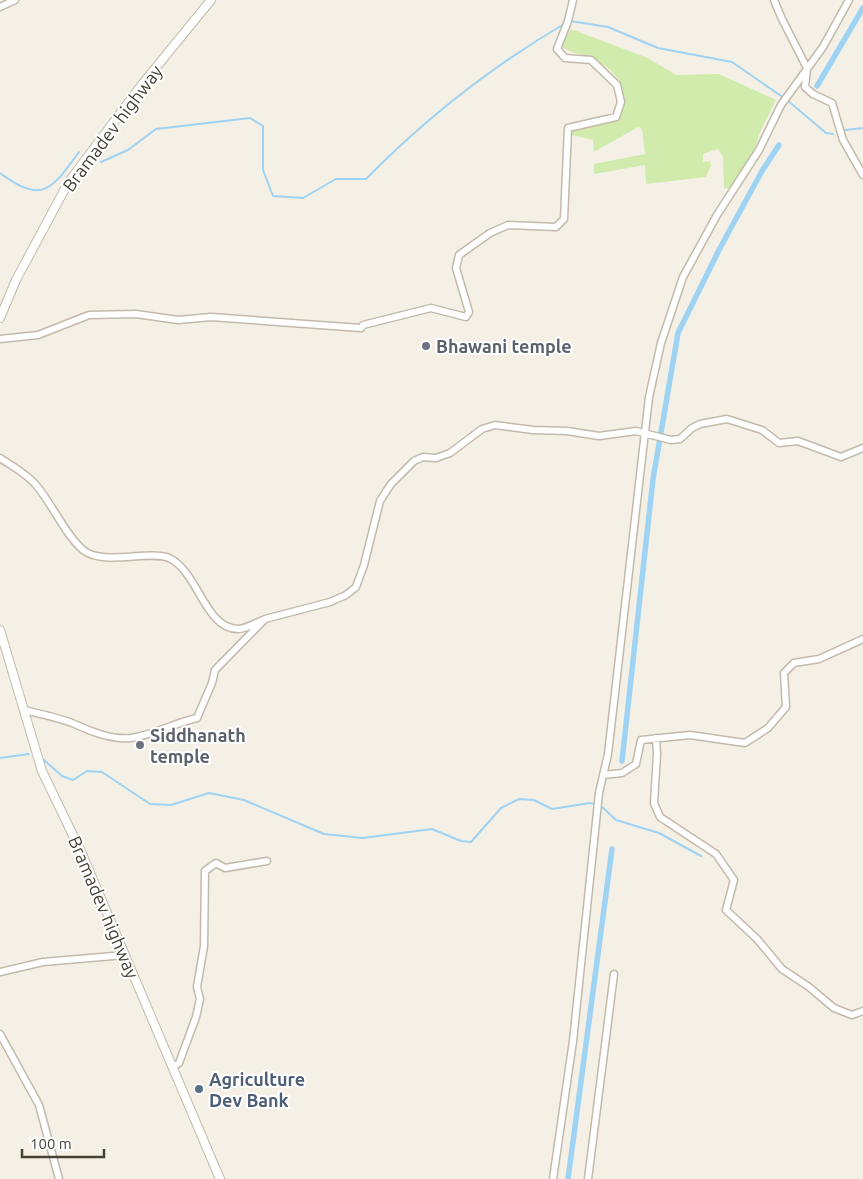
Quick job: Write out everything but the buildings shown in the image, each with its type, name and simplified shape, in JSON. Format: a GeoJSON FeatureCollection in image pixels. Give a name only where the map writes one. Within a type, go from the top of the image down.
{"type":"FeatureCollection","features":[{"type":"Feature","properties":{"kind":"street"},"geometry":{"type":"LineString","coordinates":[[0,7],[15,0]]}},
{"type":"Feature","properties":{"kind":"street","name":"Bramadev highway"},"geometry":{"type":"LineString","coordinates":[[0,318],[16,280],[68,183],[140,87],[211,0]]}},
{"type":"Feature","properties":{"kind":"street"},"geometry":{"type":"LineString","coordinates":[[0,339],[38,335],[89,315],[136,314],[178,320],[211,317],[361,328],[363,325],[431,308],[466,317],[469,312],[456,268],[459,255],[490,233],[508,225],[556,227],[564,219],[568,128],[616,117],[621,102],[618,85],[591,60],[565,58],[557,49],[568,21],[573,0]]}},
{"type":"Feature","properties":{"kind":"street"},"geometry":{"type":"LineString","coordinates":[[774,0],[807,68],[805,87],[813,94],[832,103],[843,140],[863,175]]}},
{"type":"Feature","properties":{"kind":"street"},"geometry":{"type":"LineString","coordinates":[[554,1179],[573,1041],[599,793],[608,754],[649,397],[661,343],[683,277],[717,216],[760,150],[781,105],[823,47],[849,0]]}},
{"type":"Feature","properties":{"kind":"street"},"geometry":{"type":"LineString","coordinates":[[0,458],[34,483],[84,551],[98,555],[124,558],[168,558],[178,564],[195,584],[208,610],[231,628],[240,629],[265,619],[330,602],[346,595],[356,587],[364,565],[380,501],[391,484],[414,461],[424,457],[436,458],[450,452],[482,429],[495,425],[533,430],[567,431],[599,436],[636,431],[671,440],[680,440],[692,428],[700,424],[727,419],[762,430],[780,443],[798,441],[840,456],[863,448]]}},
{"type":"Feature","properties":{"kind":"street"},"geometry":{"type":"LineString","coordinates":[[24,710],[72,723],[88,732],[130,738],[157,732],[181,721],[197,718],[212,683],[215,670],[265,619]]}},
{"type":"Feature","properties":{"kind":"street","name":"Bramadev highway"},"geometry":{"type":"LineString","coordinates":[[0,630],[42,771],[82,854],[220,1179]]}},
{"type":"Feature","properties":{"kind":"street"},"geometry":{"type":"LineString","coordinates":[[603,775],[622,773],[636,764],[641,740],[690,735],[745,743],[768,728],[786,707],[784,673],[794,663],[818,659],[863,639]]}},
{"type":"Feature","properties":{"kind":"street"},"geometry":{"type":"LineString","coordinates":[[656,738],[654,802],[660,817],[716,854],[734,880],[726,910],[756,939],[782,969],[810,987],[834,1008],[852,1015],[863,1011]]}},
{"type":"Feature","properties":{"kind":"street"},"geometry":{"type":"LineString","coordinates":[[172,1067],[179,1063],[196,1017],[200,999],[198,987],[204,946],[205,871],[216,863],[225,868],[253,865],[267,861]]}},
{"type":"Feature","properties":{"kind":"street"},"geometry":{"type":"LineString","coordinates":[[0,972],[43,962],[125,955]]}},
{"type":"Feature","properties":{"kind":"street"},"geometry":{"type":"LineString","coordinates":[[588,1179],[614,974]]}},
{"type":"Feature","properties":{"kind":"street"},"geometry":{"type":"LineString","coordinates":[[0,1034],[39,1105],[59,1179]]}},
{"type":"Feature","properties":{"kind":"green space"},"geometry":{"type":"Polygon","coordinates":[[[571,29],[648,58],[676,75],[719,74],[776,100],[761,130],[752,156],[730,189],[724,188],[723,157],[718,149],[703,154],[703,162],[710,161],[711,165],[706,177],[646,184],[645,165],[594,174],[594,164],[645,154],[642,129],[638,127],[594,152],[593,140],[568,134],[570,129],[617,118],[623,96],[618,78],[600,62],[561,46],[571,29]]]}},
{"type":"Feature","properties":{"kind":"waterway"},"geometry":{"type":"LineString","coordinates":[[817,86],[863,8]]}},
{"type":"Feature","properties":{"kind":"waterway"},"geometry":{"type":"LineString","coordinates":[[570,21],[608,27],[658,48],[732,62],[784,98]]}},
{"type":"Feature","properties":{"kind":"waterway"},"geometry":{"type":"LineString","coordinates":[[101,162],[128,150],[156,129],[250,118],[263,126],[263,170],[273,196],[303,198],[336,179],[366,179],[388,157],[460,95],[511,58],[564,24]]}},
{"type":"Feature","properties":{"kind":"waterway"},"geometry":{"type":"LineString","coordinates":[[787,100],[826,133],[833,134]]}},
{"type":"Feature","properties":{"kind":"waterway"},"geometry":{"type":"LineString","coordinates":[[845,130],[863,128]]}},
{"type":"Feature","properties":{"kind":"waterway"},"geometry":{"type":"LineString","coordinates":[[622,761],[653,479],[678,333],[720,248],[762,171],[779,145]]}},
{"type":"Feature","properties":{"kind":"waterway"},"geometry":{"type":"LineString","coordinates":[[0,173],[27,188],[37,190],[46,188],[61,175],[79,152]]}},
{"type":"Feature","properties":{"kind":"waterway"},"geometry":{"type":"LineString","coordinates":[[0,758],[29,754]]}},
{"type":"Feature","properties":{"kind":"waterway"},"geometry":{"type":"LineString","coordinates":[[44,760],[62,776],[73,780],[87,771],[102,772],[150,804],[171,805],[209,793],[244,800],[324,834],[363,838],[432,829],[461,841],[471,842],[501,808],[519,799],[534,800],[552,809],[590,803],[601,806],[616,820],[659,833],[701,856]]}},
{"type":"Feature","properties":{"kind":"waterway"},"geometry":{"type":"LineString","coordinates":[[568,1179],[612,849]]}},
{"type":"Feature","properties":{"kind":"place","name":"Bhawani temple"},"geometry":{"type":"Point","coordinates":[426,346]}},
{"type":"Feature","properties":{"kind":"place","name":"Siddhanath temple"},"geometry":{"type":"Point","coordinates":[140,745]}},
{"type":"Feature","properties":{"kind":"place","name":"Agriculture Dev Bank"},"geometry":{"type":"Point","coordinates":[199,1089]}}]}
